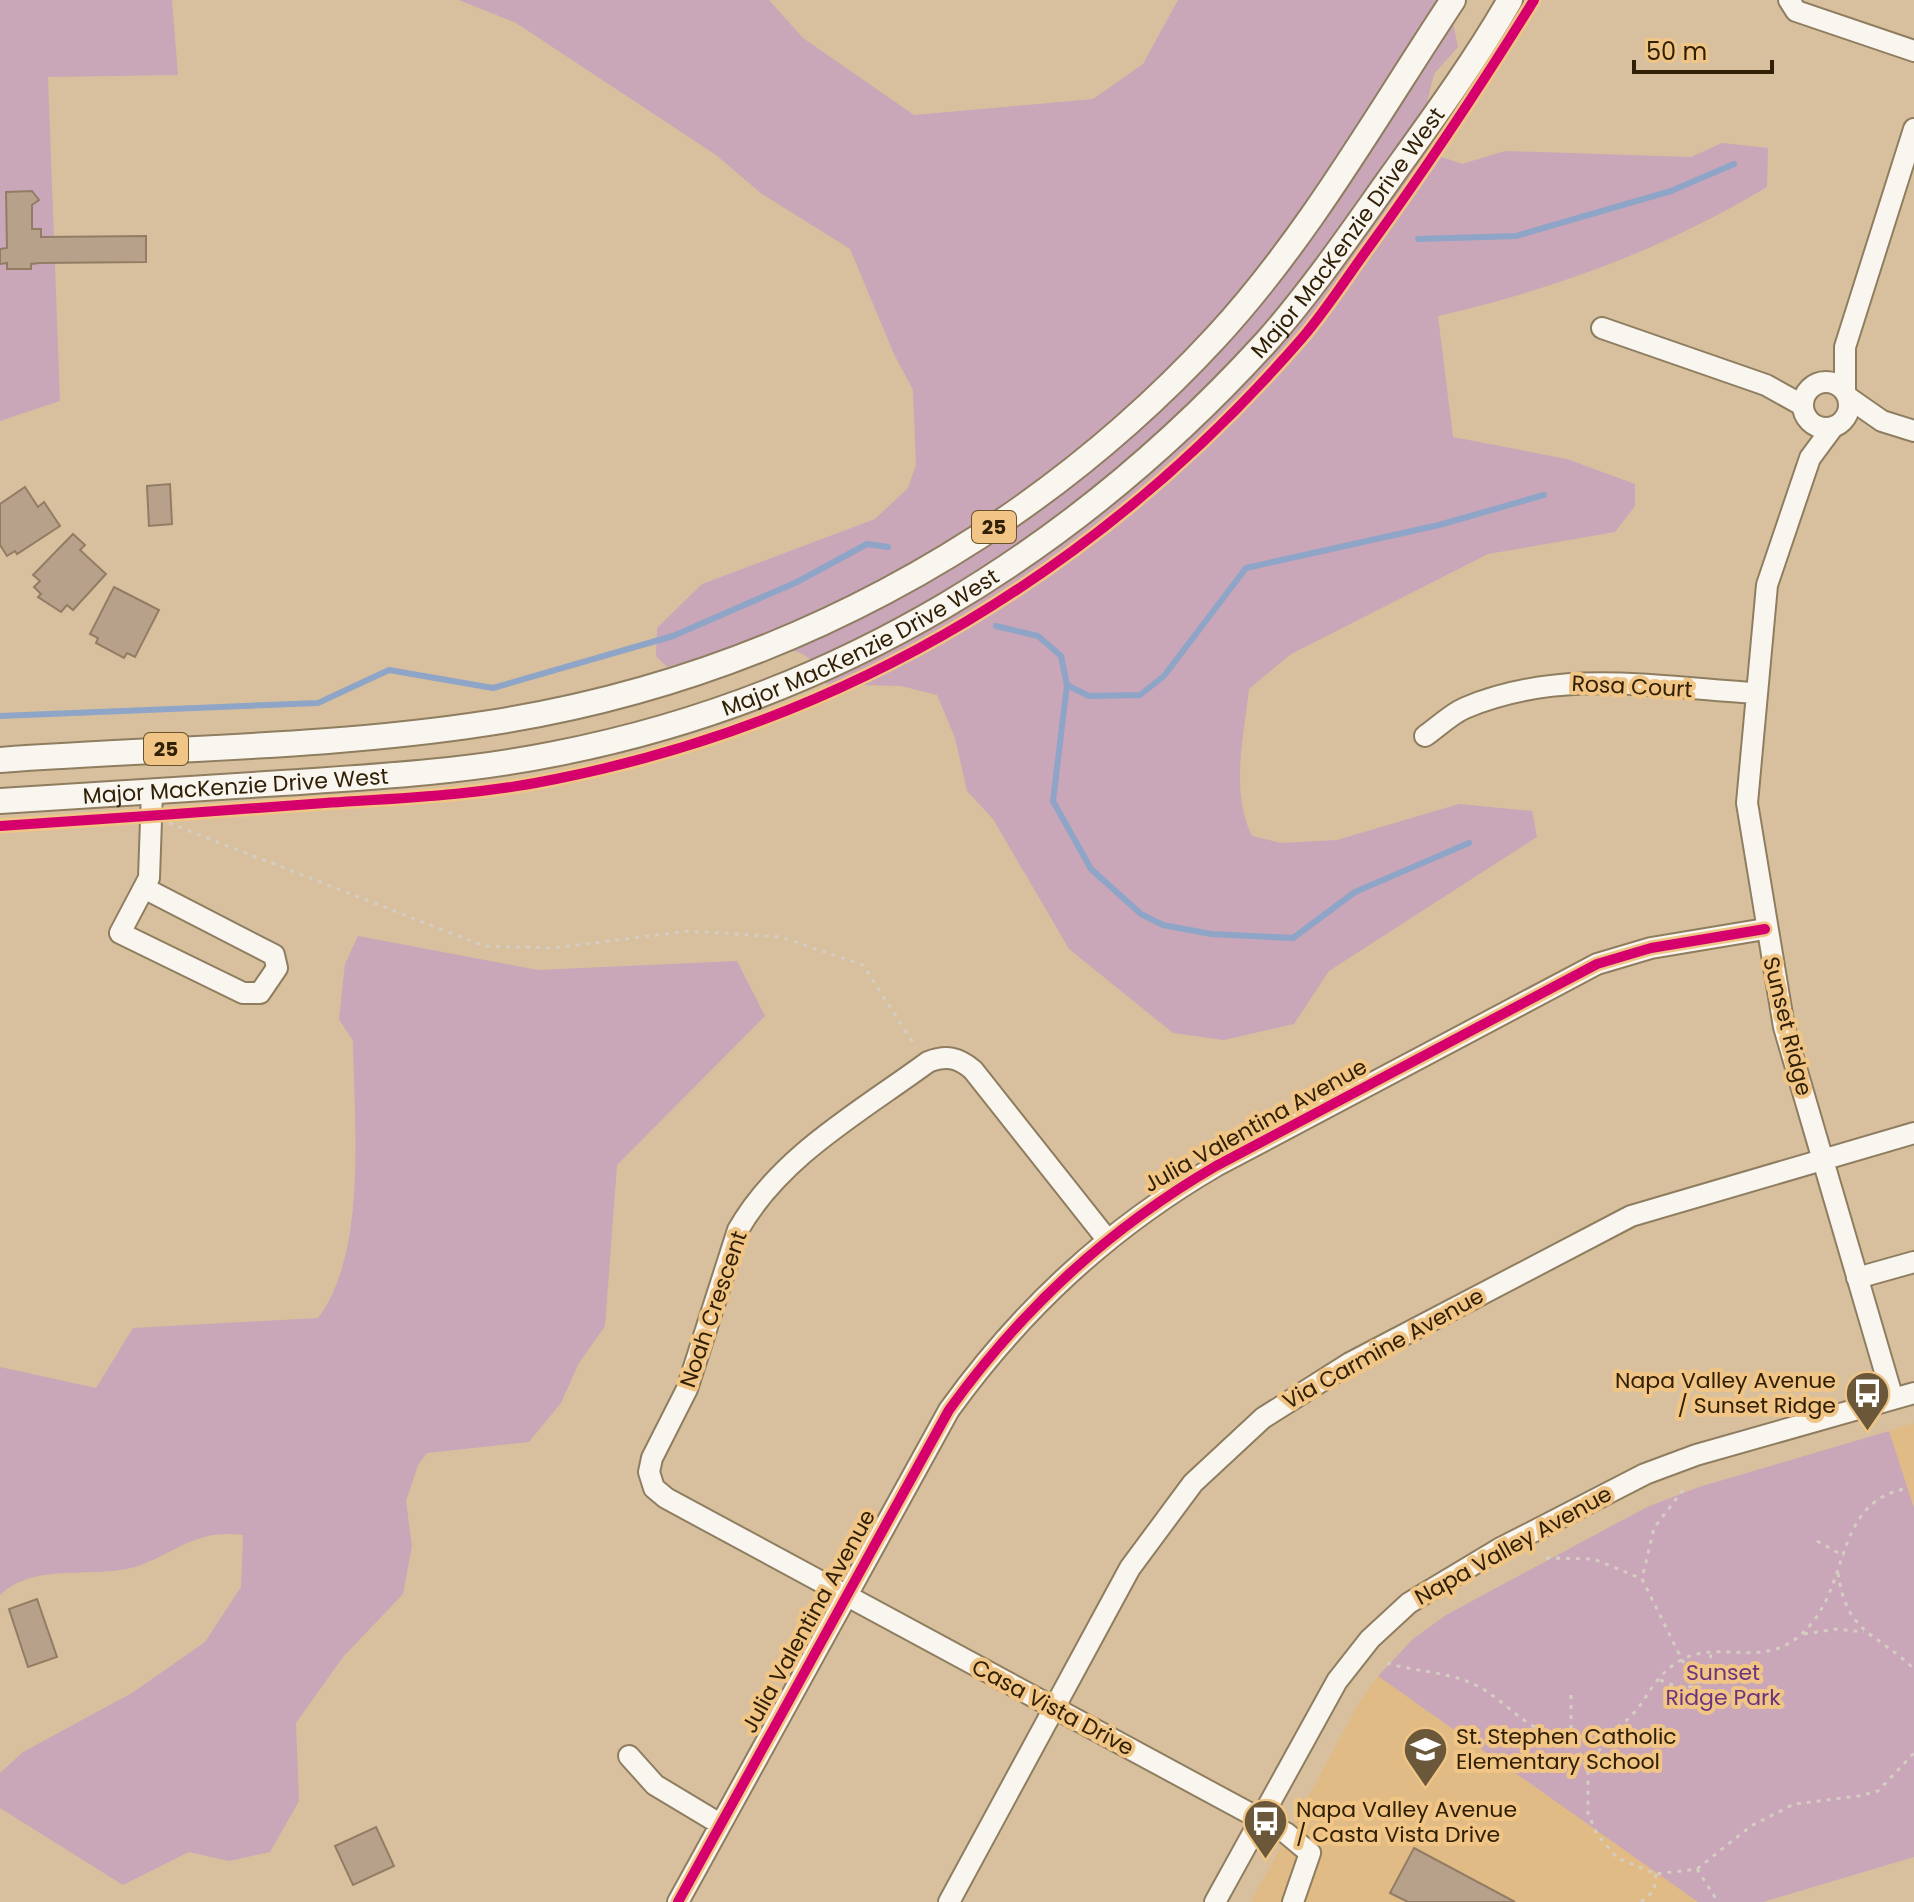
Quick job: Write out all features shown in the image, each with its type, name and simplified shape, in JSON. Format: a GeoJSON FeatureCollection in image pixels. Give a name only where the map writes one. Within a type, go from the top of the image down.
{"type":"FeatureCollection","features":[{"type":"Feature","properties":{"kind":"main road","name":"Major MacKenzie Drive West"},"geometry":{"type":"LineString","coordinates":[[0,760],[416,733],[567,709],[729,662],[814,629],[879,598],[1032,502],[1151,403],[1217,336],[1280,261],[1453,0]]}},
{"type":"Feature","properties":{"kind":"main road","name":"Major MacKenzie Drive West"},"geometry":{"type":"LineString","coordinates":[[0,801],[440,770],[569,751],[703,715],[769,692],[880,643],[956,602],[1021,559],[1101,499],[1178,433],[1269,338],[1336,254],[1471,64],[1510,0]]}},
{"type":"Feature","properties":{"kind":"street"},"geometry":{"type":"LineString","coordinates":[[1789,0],[1796,11],[1914,51]]}},
{"type":"Feature","properties":{"kind":"street"},"geometry":{"type":"LineString","coordinates":[[1809,398],[1845,347],[1914,129]]}},
{"type":"Feature","properties":{"kind":"street"},"geometry":{"type":"LineString","coordinates":[[1602,328],[1809,398],[1835,383],[1882,421],[1914,431]]}},
{"type":"Feature","properties":{"kind":"street"},"geometry":{"type":"LineString","coordinates":[[1837,426],[1847,416],[1845,347]]}},
{"type":"Feature","properties":{"kind":"street"},"geometry":{"type":"LineString","coordinates":[[1809,398],[1817,427],[1882,421]]}},
{"type":"Feature","properties":{"kind":"street","name":"Sunset Ridge"},"geometry":{"type":"LineString","coordinates":[[1809,398],[1810,458],[1767,585],[1747,803],[1765,929],[1784,1027],[1893,1399]]}},
{"type":"Feature","properties":{"kind":"street","name":"Sunset Ridge"},"geometry":{"type":"LineString","coordinates":[[1810,458],[1837,426]]}},
{"type":"Feature","properties":{"kind":"street","name":"Rosa Court"},"geometry":{"type":"LineString","coordinates":[[1425,736],[1463,709],[1560,683],[1594,680],[1755,693]]}},
{"type":"Feature","properties":{"kind":"street"},"geometry":{"type":"LineString","coordinates":[[144,888],[274,955],[277,968],[260,993],[243,993],[120,933],[149,878],[152,791]]}},
{"type":"Feature","properties":{"kind":"street","name":"Julia Valentina Avenue"},"geometry":{"type":"LineString","coordinates":[[678,1902],[914,1468],[965,1388],[1037,1301],[1106,1238],[1170,1192],[1216,1166],[1597,964],[1651,948],[1765,929]]}},
{"type":"Feature","properties":{"kind":"street","name":"Noah Crescent"},"geometry":{"type":"LineString","coordinates":[[844,1595],[666,1498],[654,1488],[649,1472],[652,1458],[687,1389],[738,1230],[751,1207],[780,1171],[928,1062],[941,1057],[964,1063],[973,1070],[1106,1238]]}},
{"type":"Feature","properties":{"kind":"street","name":"Via Carmine Avenue"},"geometry":{"type":"LineString","coordinates":[[949,1902],[1130,1568],[1193,1483],[1263,1418],[1350,1363],[1590,1234],[1631,1216],[1914,1133]]}},
{"type":"Feature","properties":{"kind":"street"},"geometry":{"type":"LineString","coordinates":[[1857,1278],[1914,1262]]}},
{"type":"Feature","properties":{"kind":"street","name":"Napa Valley Avenue"},"geometry":{"type":"LineString","coordinates":[[1215,1902],[1352,1660],[1386,1623],[1427,1590],[1645,1474],[1696,1455],[1914,1393]]}},
{"type":"Feature","properties":{"kind":"street","name":"Casa Vista Drive"},"geometry":{"type":"LineString","coordinates":[[844,1595],[1286,1833],[1310,1853],[1305,1877],[1293,1902]]}},
{"type":"Feature","properties":{"kind":"street"},"geometry":{"type":"LineString","coordinates":[[629,1756],[655,1785],[720,1824]]}},
{"type":"Feature","properties":{"kind":"path"},"geometry":{"type":"LineString","coordinates":[[151,816],[183,814]]}},
{"type":"Feature","properties":{"kind":"path"},"geometry":{"type":"LineString","coordinates":[[151,816],[484,946],[553,948],[688,931],[781,937],[863,965],[918,1050]]}},
{"type":"Feature","properties":{"kind":"path"},"geometry":{"type":"LineString","coordinates":[[1588,1769],[1611,1731],[1640,1708],[1660,1680],[1682,1659],[1711,1653],[1763,1652],[1784,1646],[1800,1635],[1826,1603],[1857,1520],[1882,1495],[1909,1488]]}},
{"type":"Feature","properties":{"kind":"path"},"geometry":{"type":"LineString","coordinates":[[1683,1490],[1654,1528],[1642,1579],[1695,1686]]}},
{"type":"Feature","properties":{"kind":"path"},"geometry":{"type":"LineString","coordinates":[[1817,1541],[1844,1556]]}},
{"type":"Feature","properties":{"kind":"path"},"geometry":{"type":"LineString","coordinates":[[1546,1558],[1594,1559],[1642,1579]]}},
{"type":"Feature","properties":{"kind":"path"},"geometry":{"type":"LineString","coordinates":[[1838,1573],[1845,1604],[1864,1632],[1914,1669]]}},
{"type":"Feature","properties":{"kind":"path"},"geometry":{"type":"LineString","coordinates":[[1800,1635],[1836,1629],[1864,1632]]}},
{"type":"Feature","properties":{"kind":"path"},"geometry":{"type":"LineString","coordinates":[[1660,1680],[1680,1688],[1695,1686],[1709,1671],[1711,1653]]}},
{"type":"Feature","properties":{"kind":"path"},"geometry":{"type":"LineString","coordinates":[[1387,1663],[1472,1683],[1541,1731],[1571,1737],[1611,1731]]}},
{"type":"Feature","properties":{"kind":"path"},"geometry":{"type":"LineString","coordinates":[[1571,1695],[1571,1737],[1588,1769],[1588,1813],[1597,1834],[1617,1858],[1656,1874],[1697,1869],[1751,1826],[1786,1807],[1878,1791],[1914,1753]]}},
{"type":"Feature","properties":{"kind":"path"},"geometry":{"type":"LineString","coordinates":[[1697,1869],[1718,1902]]}},
{"type":"Feature","properties":{"kind":"path"},"geometry":{"type":"LineString","coordinates":[[1641,1902],[1654,1891],[1656,1874]]}},
{"type":"Feature","properties":{"kind":"shaded area"},"geometry":{"type":"Polygon","coordinates":[[[1914,1423],[1914,1508],[1889,1431],[1914,1423]]]}},
{"type":"Feature","properties":{"kind":"shaded area","name":"St. Stephen Catholic Elementary School"},"geometry":{"type":"Polygon","coordinates":[[[1378,1676],[1698,1902],[1251,1902],[1359,1703],[1378,1676]]]}},
{"type":"Feature","properties":{"kind":"green space"},"geometry":{"type":"Polygon","coordinates":[[[0,0],[172,0],[178,75],[48,77],[60,401],[0,421],[0,0]]]}},
{"type":"Feature","properties":{"kind":"green space"},"geometry":{"type":"Polygon","coordinates":[[[459,0],[769,0],[803,38],[914,115],[1093,99],[1143,64],[1178,0],[1448,0],[1458,47],[1434,74],[1423,119],[1425,133],[1439,156],[1462,164],[1505,151],[1691,157],[1722,143],[1768,148],[1767,187],[1729,209],[1608,265],[1524,293],[1438,316],[1453,437],[1567,459],[1635,484],[1635,506],[1615,532],[1488,554],[1291,654],[1249,689],[1240,783],[1245,819],[1252,836],[1281,843],[1337,840],[1459,804],[1532,811],[1537,837],[1329,971],[1294,1024],[1224,1040],[1173,1033],[1069,949],[993,819],[967,791],[955,738],[937,695],[901,686],[827,684],[813,662],[799,653],[782,648],[742,649],[667,667],[656,656],[657,628],[702,584],[875,519],[908,488],[916,465],[913,390],[894,354],[850,249],[762,194],[716,155],[516,23],[459,0]]]}},
{"type":"Feature","properties":{"kind":"green space"},"geometry":{"type":"Polygon","coordinates":[[[358,936],[538,970],[737,961],[765,1016],[617,1165],[605,1326],[579,1363],[561,1403],[529,1442],[427,1453],[418,1465],[406,1501],[412,1546],[403,1594],[343,1657],[296,1723],[299,1801],[270,1852],[229,1861],[189,1852],[123,1885],[0,1808],[0,1773],[23,1752],[132,1693],[205,1642],[241,1587],[243,1535],[200,1538],[138,1566],[121,1570],[30,1578],[0,1595],[0,1367],[96,1388],[133,1328],[318,1318],[334,1290],[345,1258],[355,1185],[353,1041],[339,1019],[345,964],[358,936]]]}},
{"type":"Feature","properties":{"kind":"green space","name":"Sunset Ridge Park"},"geometry":{"type":"Polygon","coordinates":[[[1889,1431],[1914,1508],[1914,1857],[1763,1902],[1698,1902],[1378,1676],[1413,1639],[1446,1615],[1647,1507],[1699,1487],[1889,1431]]]}},
{"type":"Feature","properties":{"kind":"building"},"geometry":{"type":"Polygon","coordinates":[[[32,191],[39,200],[32,205],[32,229],[41,229],[41,237],[146,236],[146,262],[40,263],[31,264],[31,269],[7,269],[7,263],[0,264],[0,249],[7,248],[6,192],[32,191]]]}},
{"type":"Feature","properties":{"kind":"building"},"geometry":{"type":"Polygon","coordinates":[[[170,484],[172,524],[149,526],[147,486],[170,484]]]}},
{"type":"Feature","properties":{"kind":"building"},"geometry":{"type":"Polygon","coordinates":[[[25,487],[38,507],[44,502],[60,526],[17,554],[15,551],[7,556],[0,545],[0,504],[25,487]]]}},
{"type":"Feature","properties":{"kind":"building"},"geometry":{"type":"Polygon","coordinates":[[[73,534],[85,545],[80,550],[106,574],[73,610],[67,605],[61,612],[38,597],[41,594],[34,587],[40,581],[33,575],[73,534]]]}},
{"type":"Feature","properties":{"kind":"building"},"geometry":{"type":"Polygon","coordinates":[[[114,587],[159,610],[135,657],[127,653],[124,658],[96,643],[98,638],[90,634],[114,587]]]}},
{"type":"Feature","properties":{"kind":"building"},"geometry":{"type":"Polygon","coordinates":[[[37,1599],[57,1657],[28,1667],[9,1609],[37,1599]]]}},
{"type":"Feature","properties":{"kind":"building"},"geometry":{"type":"Polygon","coordinates":[[[376,1827],[394,1866],[353,1885],[335,1846],[376,1827]]]}},
{"type":"Feature","properties":{"kind":"building"},"geometry":{"type":"Polygon","coordinates":[[[1414,1848],[1515,1902],[1408,1902],[1390,1893],[1414,1848]]]}},
{"type":"Feature","properties":{"kind":"waterway"},"geometry":{"type":"LineString","coordinates":[[1418,239],[1516,236],[1671,191],[1734,164]]}},
{"type":"Feature","properties":{"kind":"waterway"},"geometry":{"type":"LineString","coordinates":[[1067,685],[1089,696],[1140,695],[1164,676],[1246,568],[1439,525],[1544,495]]}},
{"type":"Feature","properties":{"kind":"waterway"},"geometry":{"type":"LineString","coordinates":[[0,716],[318,703],[389,670],[493,688],[673,636],[797,582],[867,544],[888,547]]}},
{"type":"Feature","properties":{"kind":"waterway"},"geometry":{"type":"LineString","coordinates":[[996,626],[1038,636],[1061,656],[1067,685],[1053,801],[1091,869],[1141,914],[1163,925],[1211,934],[1293,938],[1355,892],[1469,843]]}},
{"type":"Feature","properties":{"kind":"cycle path"},"geometry":{"type":"LineString","coordinates":[[0,826],[412,797],[556,779],[665,752],[770,717],[870,673],[967,621],[1058,561],[1145,494],[1226,419],[1303,337],[1433,156],[1534,0]]}},
{"type":"Feature","properties":{"kind":"cycle path"},"geometry":{"type":"LineString","coordinates":[[678,1902],[949,1410],[1006,1338],[1069,1274],[1139,1216],[1216,1166],[1597,964],[1651,948],[1765,929]]}},
{"type":"Feature","properties":{"kind":"place","name":"Napa Valley Avenue / Sunset Ridge"},"geometry":{"type":"Point","coordinates":[1867,1432]}},
{"type":"Feature","properties":{"kind":"place","name":"St. Stephen Catholic Elementary School"},"geometry":{"type":"Point","coordinates":[1425,1788]}},
{"type":"Feature","properties":{"kind":"place","name":"Napa Valley Avenue / Casta Vista Drive"},"geometry":{"type":"Point","coordinates":[1265,1861]}}]}
